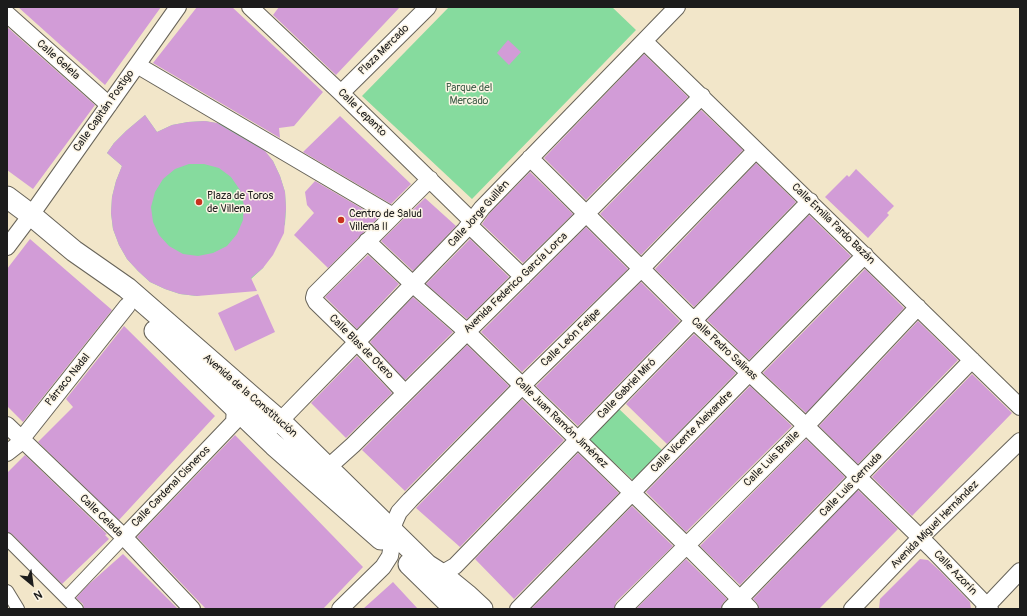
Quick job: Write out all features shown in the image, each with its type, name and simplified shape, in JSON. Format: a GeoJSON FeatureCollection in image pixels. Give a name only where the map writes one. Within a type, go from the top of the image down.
{"type":"FeatureCollection","features":[{"type":"Feature","properties":{"kind":"street","name":"Calle Capitán Postigo"},"geometry":{"type":"LineString","coordinates":[[7,247],[178,7]]}},
{"type":"Feature","properties":{"kind":"street","name":"Calle Lepanto"},"geometry":{"type":"LineString","coordinates":[[250,7],[267,13],[341,93],[430,179],[470,223],[523,277]]}},
{"type":"Feature","properties":{"kind":"street","name":"Plaza Mercado"},"geometry":{"type":"LineString","coordinates":[[341,93],[428,7]]}},
{"type":"Feature","properties":{"kind":"street","name":"Calle Jorge Guillén"},"geometry":{"type":"LineString","coordinates":[[280,421],[470,223],[482,208],[677,7]]}},
{"type":"Feature","properties":{"kind":"street","name":"Calle Gelela"},"geometry":{"type":"LineString","coordinates":[[7,14],[109,105]]}},
{"type":"Feature","properties":{"kind":"street","name":"Calle Emilia Pardo Bazán"},"geometry":{"type":"LineString","coordinates":[[644,41],[1020,407]]}},
{"type":"Feature","properties":{"kind":"street"},"geometry":{"type":"LineString","coordinates":[[137,65],[393,216]]}},
{"type":"Feature","properties":{"kind":"street","name":"Avenida Federico García Lorca"},"geometry":{"type":"LineString","coordinates":[[327,465],[333,463],[341,456],[466,331],[523,277],[702,96]]}},
{"type":"Feature","properties":{"kind":"street","name":"Calle León Felipe"},"geometry":{"type":"LineString","coordinates":[[340,609],[383,567],[390,556],[392,540],[399,512],[522,386],[641,269],[756,150]]}},
{"type":"Feature","properties":{"kind":"street","name":"Calle Pedro Salinas"},"geometry":{"type":"LineString","coordinates":[[530,158],[694,321],[806,426],[920,538]]}},
{"type":"Feature","properties":{"kind":"street"},"geometry":{"type":"LineString","coordinates":[[367,241],[430,179]]}},
{"type":"Feature","properties":{"kind":"street","name":"Avenida de la Constitución"},"geometry":{"type":"LineString","coordinates":[[7,197],[74,251],[127,288],[280,421],[327,465],[392,540],[441,574],[482,609]]}},
{"type":"Feature","properties":{"kind":"street","name":"Calle Gabriel Miró"},"geometry":{"type":"LineString","coordinates":[[441,574],[455,566],[810,201]]}},
{"type":"Feature","properties":{"kind":"street","name":"Calle Juan Ramón Jiménez"},"geometry":{"type":"LineString","coordinates":[[367,241],[466,331],[686,545],[740,606]]}},
{"type":"Feature","properties":{"kind":"street","name":"Calle Blas de Otero"},"geometry":{"type":"LineString","coordinates":[[367,241],[315,294],[314,298],[316,302],[357,342],[405,393]]}},
{"type":"Feature","properties":{"kind":"street"},"geometry":{"type":"LineString","coordinates":[[74,251],[127,306],[158,333],[274,445],[392,540],[408,563],[457,606]]}},
{"type":"Feature","properties":{"kind":"street","name":"Calle Vicente Aleixandre"},"geometry":{"type":"LineString","coordinates":[[518,609],[865,255]]}},
{"type":"Feature","properties":{"kind":"street","name":"Párraco Nadal"},"geometry":{"type":"LineString","coordinates":[[7,453],[16,446],[20,438],[127,306]]}},
{"type":"Feature","properties":{"kind":"street","name":"Calle Luis Braille"},"geometry":{"type":"LineString","coordinates":[[623,609],[806,426],[918,307]]}},
{"type":"Feature","properties":{"kind":"street","name":"Calle Luis Cernuda"},"geometry":{"type":"LineString","coordinates":[[740,606],[858,477],[972,360]]}},
{"type":"Feature","properties":{"kind":"street"},"geometry":{"type":"LineString","coordinates":[[201,375],[222,387],[265,426],[276,425],[280,421]]}},
{"type":"Feature","properties":{"kind":"street","name":"Calle Cardenal Cisneros"},"geometry":{"type":"LineString","coordinates":[[66,598],[234,422],[235,408]]}},
{"type":"Feature","properties":{"kind":"street","name":"Calle Celada"},"geometry":{"type":"LineString","coordinates":[[7,425],[124,537],[192,609]]}},
{"type":"Feature","properties":{"kind":"street","name":"Avenida Miguel Hernández"},"geometry":{"type":"LineString","coordinates":[[862,606],[920,538],[1020,442]]}},
{"type":"Feature","properties":{"kind":"street","name":"Calle Azorín"},"geometry":{"type":"LineString","coordinates":[[920,538],[987,608]]}},
{"type":"Feature","properties":{"kind":"street"},"geometry":{"type":"LineString","coordinates":[[7,539],[77,609]]}},
{"type":"Feature","properties":{"kind":"street"},"geometry":{"type":"LineString","coordinates":[[383,567],[408,563]]}},
{"type":"Feature","properties":{"kind":"street"},"geometry":{"type":"LineString","coordinates":[[987,608],[1020,571]]}},
{"type":"Feature","properties":{"kind":"street"},"geometry":{"type":"LineString","coordinates":[[7,591],[18,609]]}},
{"type":"Feature","properties":{"kind":"green space","name":"Parque del Mercado"},"geometry":{"type":"Polygon","coordinates":[[[449,7],[612,7],[636,30],[472,199],[362,96],[449,7]]]}},
{"type":"Feature","properties":{"kind":"green space","name":"Plaza de Toros de Villena"},"geometry":{"type":"Polygon","coordinates":[[[145,115],[157,132],[172,125],[188,122],[205,121],[221,124],[250,138],[263,149],[273,161],[285,192],[285,224],[263,268],[251,279],[197,296],[180,294],[150,282],[127,259],[119,245],[113,229],[111,213],[112,197],[122,166],[107,153],[114,143],[126,131],[145,115]]]}},
{"type":"Feature","properties":{"kind":"green space"},"geometry":{"type":"Polygon","coordinates":[[[617,407],[662,450],[633,480],[586,437],[617,407]]]}},
{"type":"Feature","properties":{"kind":"building"},"geometry":{"type":"Polygon","coordinates":[[[18,7],[161,7],[105,85],[18,7]]]}},
{"type":"Feature","properties":{"kind":"building"},"geometry":{"type":"Polygon","coordinates":[[[197,7],[232,7],[323,92],[294,126],[279,128],[280,138],[153,63],[197,7]]]}},
{"type":"Feature","properties":{"kind":"building"},"geometry":{"type":"Polygon","coordinates":[[[279,7],[400,7],[336,75],[273,15],[279,7]]]}},
{"type":"Feature","properties":{"kind":"building"},"geometry":{"type":"Polygon","coordinates":[[[7,27],[95,105],[33,189],[7,170],[7,27]]]}},
{"type":"Feature","properties":{"kind":"building"},"geometry":{"type":"Polygon","coordinates":[[[508,40],[521,52],[509,65],[497,53],[508,40]]]}},
{"type":"Feature","properties":{"kind":"building"},"geometry":{"type":"Polygon","coordinates":[[[644,54],[688,97],[586,200],[544,158],[644,54]]]}},
{"type":"Feature","properties":{"kind":"building"},"geometry":{"type":"Polygon","coordinates":[[[701,110],[743,150],[641,255],[600,214],[701,110]]]}},
{"type":"Feature","properties":{"kind":"building","name":"Plaza de Toros de Villena"},"geometry":{"type":"Polygon","coordinates":[[[145,115],[157,132],[172,125],[205,121],[217,123],[265,151],[273,161],[280,176],[285,192],[286,208],[284,233],[273,255],[263,268],[251,278],[257,291],[197,296],[180,294],[150,282],[127,259],[119,245],[113,229],[111,213],[112,197],[122,166],[107,153],[114,143],[145,115]],[[189,164],[175,169],[163,179],[155,192],[151,207],[153,222],[159,235],[169,246],[183,254],[198,256],[213,253],[227,246],[237,234],[243,220],[244,205],[240,190],[231,177],[219,168],[204,164],[189,164]]]}},
{"type":"Feature","properties":{"kind":"building"},"geometry":{"type":"Polygon","coordinates":[[[340,116],[411,184],[391,204],[303,152],[340,116]]]}},
{"type":"Feature","properties":{"kind":"building"},"geometry":{"type":"Polygon","coordinates":[[[756,163],[796,202],[694,307],[655,269],[756,163]]]}},
{"type":"Feature","properties":{"kind":"building"},"geometry":{"type":"Polygon","coordinates":[[[856,169],[894,206],[887,213],[889,215],[868,238],[825,197],[847,175],[849,177],[856,169]]]}},
{"type":"Feature","properties":{"kind":"building"},"geometry":{"type":"Polygon","coordinates":[[[530,172],[573,214],[523,263],[482,224],[489,214],[530,172]]]}},
{"type":"Feature","properties":{"kind":"building","name":"Centro de Salud Villena II"},"geometry":{"type":"Polygon","coordinates":[[[315,181],[378,218],[328,268],[294,235],[314,213],[307,205],[305,192],[315,181]]]}},
{"type":"Feature","properties":{"kind":"building"},"geometry":{"type":"Polygon","coordinates":[[[425,198],[456,226],[413,271],[381,241],[425,198]]]}},
{"type":"Feature","properties":{"kind":"building"},"geometry":{"type":"Polygon","coordinates":[[[809,215],[851,256],[749,360],[707,320],[809,215]]]}},
{"type":"Feature","properties":{"kind":"building"},"geometry":{"type":"Polygon","coordinates":[[[586,227],[628,269],[522,372],[481,332],[586,227]]]}},
{"type":"Feature","properties":{"kind":"building"},"geometry":{"type":"Polygon","coordinates":[[[30,239],[112,310],[23,422],[7,406],[7,269],[30,239]]]}},
{"type":"Feature","properties":{"kind":"building"},"geometry":{"type":"Polygon","coordinates":[[[470,239],[509,277],[467,319],[426,284],[470,239]]]}},
{"type":"Feature","properties":{"kind":"building"},"geometry":{"type":"Polygon","coordinates":[[[368,255],[399,284],[357,329],[325,297],[368,255]]]}},
{"type":"Feature","properties":{"kind":"building"},"geometry":{"type":"Polygon","coordinates":[[[865,269],[904,308],[806,413],[763,373],[865,269]]]}},
{"type":"Feature","properties":{"kind":"building"},"geometry":{"type":"Polygon","coordinates":[[[641,282],[680,321],[578,426],[536,386],[641,282]]]}},
{"type":"Feature","properties":{"kind":"building"},"geometry":{"type":"Polygon","coordinates":[[[258,294],[275,332],[235,351],[218,313],[258,294]]]}},
{"type":"Feature","properties":{"kind":"building"},"geometry":{"type":"Polygon","coordinates":[[[413,297],[453,332],[405,380],[370,342],[413,297]]]}},
{"type":"Feature","properties":{"kind":"building"},"geometry":{"type":"Polygon","coordinates":[[[918,321],[958,360],[858,464],[819,426],[918,321]]]}},
{"type":"Feature","properties":{"kind":"building"},"geometry":{"type":"Polygon","coordinates":[[[124,326],[215,416],[119,520],[38,442],[73,407],[66,399],[124,326]]]}},
{"type":"Feature","properties":{"kind":"building"},"geometry":{"type":"Polygon","coordinates":[[[694,334],[736,373],[667,444],[626,404],[694,334]]]}},
{"type":"Feature","properties":{"kind":"building"},"geometry":{"type":"Polygon","coordinates":[[[467,345],[509,386],[405,491],[362,450],[467,345]]]}},
{"type":"Feature","properties":{"kind":"building"},"geometry":{"type":"Polygon","coordinates":[[[357,356],[392,393],[346,438],[311,403],[357,356]]]}},
{"type":"Feature","properties":{"kind":"building"},"geometry":{"type":"Polygon","coordinates":[[[972,374],[1012,413],[912,516],[872,477],[972,374]]]}},
{"type":"Feature","properties":{"kind":"building"},"geometry":{"type":"Polygon","coordinates":[[[750,386],[792,426],[686,532],[646,492],[750,386]]]}},
{"type":"Feature","properties":{"kind":"building"},"geometry":{"type":"Polygon","coordinates":[[[522,399],[564,440],[460,547],[416,508],[522,399]]]}},
{"type":"Feature","properties":{"kind":"building"},"geometry":{"type":"Polygon","coordinates":[[[235,435],[363,567],[323,609],[206,609],[137,537],[235,435]]]}},
{"type":"Feature","properties":{"kind":"building"},"geometry":{"type":"Polygon","coordinates":[[[806,439],[845,477],[740,585],[700,546],[806,439]]]}},
{"type":"Feature","properties":{"kind":"building"},"geometry":{"type":"Polygon","coordinates":[[[578,453],[619,493],[514,599],[475,559],[578,453]]]}},
{"type":"Feature","properties":{"kind":"building"},"geometry":{"type":"Polygon","coordinates":[[[25,455],[107,534],[105,535],[109,539],[62,584],[12,534],[7,532],[7,473],[25,455]]]}},
{"type":"Feature","properties":{"kind":"building"},"geometry":{"type":"Polygon","coordinates":[[[858,490],[898,529],[819,609],[759,609],[757,603],[753,599],[858,490]]]}},
{"type":"Feature","properties":{"kind":"building"},"geometry":{"type":"Polygon","coordinates":[[[632,506],[673,546],[616,602],[614,609],[531,609],[632,506]]]}},
{"type":"Feature","properties":{"kind":"building"},"geometry":{"type":"Polygon","coordinates":[[[123,554],[178,609],[84,609],[83,604],[76,598],[88,585],[123,554]]]}},
{"type":"Feature","properties":{"kind":"building"},"geometry":{"type":"Polygon","coordinates":[[[686,559],[727,599],[723,603],[721,609],[636,609],[686,559]]]}},
{"type":"Feature","properties":{"kind":"building"},"geometry":{"type":"Polygon","coordinates":[[[920,559],[928,560],[939,570],[970,602],[971,609],[879,609],[880,599],[920,559]]]}},
{"type":"Feature","properties":{"kind":"building"},"geometry":{"type":"Polygon","coordinates":[[[393,582],[418,609],[363,609],[393,582]]]}},
{"type":"Feature","properties":{"kind":"place","name":"Plaza de Toros de Villena"},"geometry":{"type":"Point","coordinates":[199,202]}},
{"type":"Feature","properties":{"kind":"place","name":"Centro de Salud Villena II"},"geometry":{"type":"Point","coordinates":[341,220]}}]}
